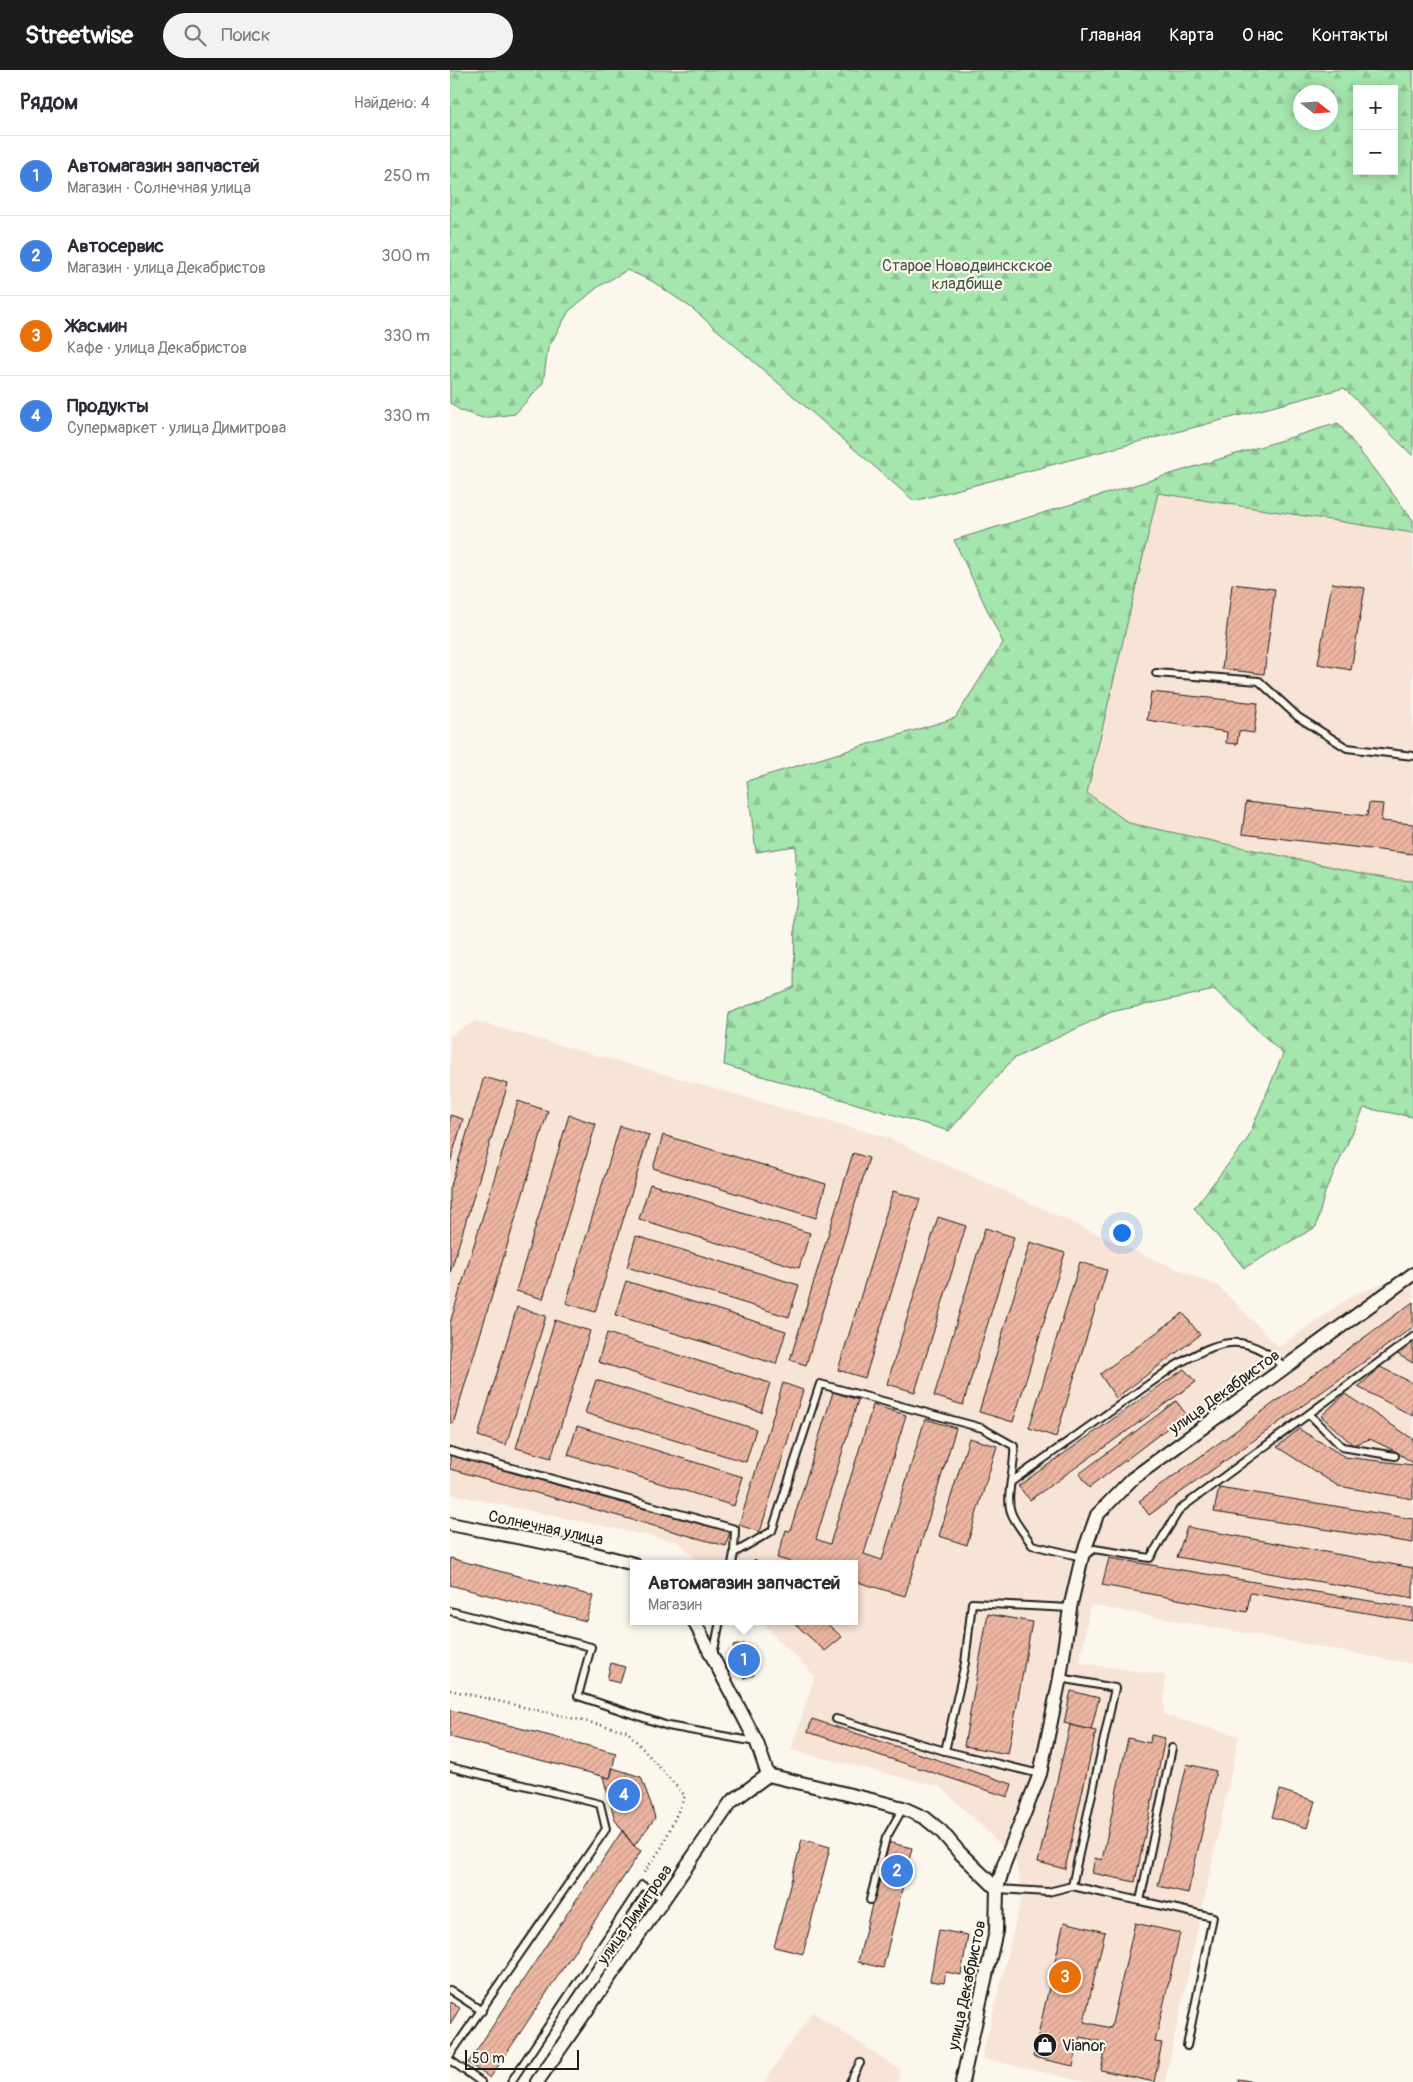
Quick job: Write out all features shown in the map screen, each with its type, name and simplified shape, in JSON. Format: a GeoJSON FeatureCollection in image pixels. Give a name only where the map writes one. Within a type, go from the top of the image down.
{"type":"FeatureCollection","features":[{"type":"Feature","properties":{"kind":"street","name":"улица Декабристов"},"geometry":{"type":"LineString","coordinates":[[962,2082],[996,1931],[997,1889],[1004,1864],[1040,1774],[1060,1678],[1070,1608],[1082,1558],[1097,1515],[1132,1479],[1413,1274]]}},
{"type":"Feature","properties":{"kind":"street","name":"Солнечная улица"},"geometry":{"type":"LineString","coordinates":[[450,1524],[568,1547],[630,1563]]}},
{"type":"Feature","properties":{"kind":"street"},"geometry":{"type":"LineString","coordinates":[[696,1625],[757,1742],[768,1775],[903,1808],[925,1818],[941,1831],[997,1889]]}},
{"type":"Feature","properties":{"kind":"street","name":"улица Димитрова"},"geometry":{"type":"LineString","coordinates":[[538,2082],[731,1802],[768,1775]]}},
{"type":"Feature","properties":{"kind":"lane"},"geometry":{"type":"LineString","coordinates":[[1156,673],[1259,681],[1298,717],[1347,748],[1413,756]]}},
{"type":"Feature","properties":{"kind":"lane"},"geometry":{"type":"LineString","coordinates":[[734,1553],[772,1531],[820,1384],[982,1428],[1014,1446],[1015,1459],[1011,1482],[1011,1512],[1032,1545],[1082,1558],[1094,1549],[1150,1558],[1180,1509],[1413,1337]]}},
{"type":"Feature","properties":{"kind":"lane"},"geometry":{"type":"LineString","coordinates":[[1011,1482],[1173,1367],[1217,1344],[1242,1342],[1268,1352],[1285,1367]]}},
{"type":"Feature","properties":{"kind":"lane"},"geometry":{"type":"LineString","coordinates":[[1309,1414],[1342,1447],[1395,1456]]}},
{"type":"Feature","properties":{"kind":"lane"},"geometry":{"type":"LineString","coordinates":[[450,1451],[735,1529],[733,1560]]}},
{"type":"Feature","properties":{"kind":"lane"},"geometry":{"type":"LineString","coordinates":[[945,1751],[965,1663],[972,1603],[1070,1608]]}},
{"type":"Feature","properties":{"kind":"lane"},"geometry":{"type":"LineString","coordinates":[[450,1611],[592,1647],[578,1696],[668,1726],[757,1742]]}},
{"type":"Feature","properties":{"kind":"lane"},"geometry":{"type":"LineString","coordinates":[[712,1656],[719,1625]]}},
{"type":"Feature","properties":{"kind":"lane"},"geometry":{"type":"LineString","coordinates":[[1060,1678],[1114,1688],[1072,1886]]}},
{"type":"Feature","properties":{"kind":"lane"},"geometry":{"type":"LineString","coordinates":[[836,1720],[945,1751],[1040,1774]]}},
{"type":"Feature","properties":{"kind":"lane"},"geometry":{"type":"LineString","coordinates":[[1140,1901],[1172,1748]]}},
{"type":"Feature","properties":{"kind":"lane"},"geometry":{"type":"LineString","coordinates":[[450,1767],[600,1804],[606,1829],[450,2055]]}},
{"type":"Feature","properties":{"kind":"lane"},"geometry":{"type":"LineString","coordinates":[[870,1900],[886,1838],[903,1808]]}},
{"type":"Feature","properties":{"kind":"lane"},"geometry":{"type":"LineString","coordinates":[[511,2082],[642,1885],[664,1899]]}},
{"type":"Feature","properties":{"kind":"lane"},"geometry":{"type":"LineString","coordinates":[[997,1889],[1048,1892],[1072,1886],[1214,1917],[1187,2046]]}},
{"type":"Feature","properties":{"kind":"lane"},"geometry":{"type":"LineString","coordinates":[[450,1990],[482,2011]]}},
{"type":"Feature","properties":{"kind":"lane"},"geometry":{"type":"LineString","coordinates":[[450,2060],[481,2082]]}},
{"type":"Feature","properties":{"kind":"lane"},"geometry":{"type":"LineString","coordinates":[[850,2082],[860,2063]]}},
{"type":"Feature","properties":{"kind":"shaded area"},"geometry":{"type":"Polygon","coordinates":[[[1158,492],[1413,533],[1413,881],[1389,879],[1129,823],[1087,793],[1158,492]]]}},
{"type":"Feature","properties":{"kind":"shaded area"},"geometry":{"type":"Polygon","coordinates":[[[475,1021],[889,1138],[1132,1250],[1218,1286],[1279,1347],[1353,1295],[1413,1272],[1413,1664],[1090,1605],[1080,1663],[1165,1675],[1164,1715],[1239,1736],[1165,2082],[1084,2082],[982,2058],[1023,1892],[1015,1859],[941,1787],[791,1750],[815,1676],[764,1625],[858,1625],[858,1560],[697,1560],[679,1542],[450,1494],[450,1036],[475,1021]]]}},
{"type":"Feature","properties":{"kind":"shaded area"},"geometry":{"type":"Polygon","coordinates":[[[812,2012],[901,2070],[898,2082],[764,2082],[812,2012]]]}},
{"type":"Feature","properties":{"kind":"green space","name":"Старое Новодвинскское кладбище"},"geometry":{"type":"Polygon","coordinates":[[[450,70],[1413,70],[1413,456],[1344,388],[914,501],[693,309],[652,281],[627,270],[598,287],[569,311],[548,348],[543,383],[515,414],[483,418],[461,411],[450,403],[450,70]]]}},
{"type":"Feature","properties":{"kind":"green space"},"geometry":{"type":"Polygon","coordinates":[[[1338,423],[1413,520],[1413,533],[1158,493],[1087,793],[1129,823],[1389,879],[1413,881],[1413,1117],[1364,1108],[1325,1192],[1316,1227],[1244,1268],[1194,1208],[1247,1140],[1283,1054],[1215,990],[1111,1012],[1013,1059],[949,1131],[724,1065],[729,1013],[794,987],[796,846],[756,852],[747,781],[955,718],[1003,643],[954,540],[1338,423]]]}},
{"type":"Feature","properties":{"kind":"building"},"geometry":{"type":"Polygon","coordinates":[[[1332,583],[1365,588],[1351,670],[1318,664],[1332,583]]]}},
{"type":"Feature","properties":{"kind":"building"},"geometry":{"type":"Polygon","coordinates":[[[1232,584],[1275,589],[1264,674],[1222,669],[1232,584]]]}},
{"type":"Feature","properties":{"kind":"building"},"geometry":{"type":"Polygon","coordinates":[[[1151,692],[1258,703],[1254,733],[1239,731],[1237,744],[1226,743],[1227,732],[1147,720],[1151,692]]]}},
{"type":"Feature","properties":{"kind":"building"},"geometry":{"type":"Polygon","coordinates":[[[1246,802],[1367,816],[1369,803],[1383,804],[1381,821],[1413,824],[1413,854],[1242,834],[1246,802]]]}},
{"type":"Feature","properties":{"kind":"building"},"geometry":{"type":"Polygon","coordinates":[[[484,1077],[508,1084],[450,1273],[450,1189],[484,1077]]]}},
{"type":"Feature","properties":{"kind":"building"},"geometry":{"type":"Polygon","coordinates":[[[518,1101],[548,1111],[453,1424],[450,1423],[450,1323],[518,1101]]]}},
{"type":"Feature","properties":{"kind":"building"},"geometry":{"type":"Polygon","coordinates":[[[450,1115],[463,1119],[450,1163],[450,1115]]]}},
{"type":"Feature","properties":{"kind":"building"},"geometry":{"type":"Polygon","coordinates":[[[569,1115],[596,1124],[543,1299],[516,1291],[569,1115]]]}},
{"type":"Feature","properties":{"kind":"building"},"geometry":{"type":"Polygon","coordinates":[[[620,1126],[649,1135],[595,1312],[566,1303],[620,1126]]]}},
{"type":"Feature","properties":{"kind":"building"},"geometry":{"type":"Polygon","coordinates":[[[663,1135],[826,1184],[816,1218],[653,1168],[663,1135]]]}},
{"type":"Feature","properties":{"kind":"building"},"geometry":{"type":"Polygon","coordinates":[[[853,1153],[869,1158],[806,1365],[790,1360],[853,1153]]]}},
{"type":"Feature","properties":{"kind":"building"},"geometry":{"type":"Polygon","coordinates":[[[650,1184],[810,1233],[799,1268],[639,1219],[650,1184]]]}},
{"type":"Feature","properties":{"kind":"building"},"geometry":{"type":"Polygon","coordinates":[[[893,1191],[920,1199],[865,1378],[838,1370],[893,1191]]]}},
{"type":"Feature","properties":{"kind":"building"},"geometry":{"type":"Polygon","coordinates":[[[938,1217],[966,1226],[915,1392],[887,1384],[938,1217]]]}},
{"type":"Feature","properties":{"kind":"building"},"geometry":{"type":"Polygon","coordinates":[[[985,1228],[1014,1237],[963,1405],[934,1396],[985,1228]]]}},
{"type":"Feature","properties":{"kind":"building"},"geometry":{"type":"Polygon","coordinates":[[[636,1236],[799,1285],[789,1317],[627,1267],[636,1236]]]}},
{"type":"Feature","properties":{"kind":"building"},"geometry":{"type":"Polygon","coordinates":[[[1030,1242],[1065,1253],[1013,1422],[979,1412],[1030,1242]]]}},
{"type":"Feature","properties":{"kind":"building"},"geometry":{"type":"Polygon","coordinates":[[[1080,1262],[1107,1270],[1056,1437],[1029,1428],[1080,1262]]]}},
{"type":"Feature","properties":{"kind":"building"},"geometry":{"type":"Polygon","coordinates":[[[626,1281],[786,1331],[776,1364],[615,1315],[626,1281]]]}},
{"type":"Feature","properties":{"kind":"building"},"geometry":{"type":"Polygon","coordinates":[[[1413,1302],[1413,1327],[1149,1515],[1139,1501],[1413,1302]]]}},
{"type":"Feature","properties":{"kind":"building"},"geometry":{"type":"Polygon","coordinates":[[[517,1307],[546,1316],[506,1445],[478,1436],[517,1307]]]}},
{"type":"Feature","properties":{"kind":"building"},"geometry":{"type":"Polygon","coordinates":[[[1183,1313],[1200,1335],[1116,1398],[1100,1374],[1183,1313]]]}},
{"type":"Feature","properties":{"kind":"building"},"geometry":{"type":"Polygon","coordinates":[[[555,1320],[590,1331],[551,1458],[516,1448],[555,1320]]]}},
{"type":"Feature","properties":{"kind":"building"},"geometry":{"type":"Polygon","coordinates":[[[607,1333],[770,1383],[761,1412],[598,1362],[607,1333]]]}},
{"type":"Feature","properties":{"kind":"building"},"geometry":{"type":"Polygon","coordinates":[[[1413,1341],[1413,1363],[1397,1354],[1413,1341]]]}},
{"type":"Feature","properties":{"kind":"building"},"geometry":{"type":"Polygon","coordinates":[[[1380,1367],[1413,1383],[1413,1416],[1358,1387],[1380,1367]]]}},
{"type":"Feature","properties":{"kind":"building"},"geometry":{"type":"Polygon","coordinates":[[[1184,1369],[1196,1382],[1030,1500],[1018,1486],[1184,1369]]]}},
{"type":"Feature","properties":{"kind":"building"},"geometry":{"type":"Polygon","coordinates":[[[596,1380],[756,1429],[746,1462],[585,1413],[596,1380]]]}},
{"type":"Feature","properties":{"kind":"building"},"geometry":{"type":"Polygon","coordinates":[[[783,1383],[803,1390],[760,1532],[739,1525],[783,1383]]]}},
{"type":"Feature","properties":{"kind":"building"},"geometry":{"type":"Polygon","coordinates":[[[833,1392],[858,1400],[816,1539],[830,1544],[873,1405],[906,1415],[864,1554],[882,1560],[925,1419],[956,1428],[905,1596],[858,1582],[858,1560],[784,1560],[777,1558],[786,1530],[790,1531],[833,1392]]]}},
{"type":"Feature","properties":{"kind":"building"},"geometry":{"type":"Polygon","coordinates":[[[1345,1394],[1413,1439],[1413,1463],[1395,1451],[1370,1439],[1353,1445],[1321,1416],[1345,1394]]]}},
{"type":"Feature","properties":{"kind":"building"},"geometry":{"type":"Polygon","coordinates":[[[1176,1401],[1186,1414],[1089,1488],[1079,1474],[1176,1401]]]}},
{"type":"Feature","properties":{"kind":"building"},"geometry":{"type":"Polygon","coordinates":[[[577,1426],[743,1477],[734,1506],[568,1455],[577,1426]]]}},
{"type":"Feature","properties":{"kind":"building"},"geometry":{"type":"Polygon","coordinates":[[[1299,1429],[1345,1457],[1413,1465],[1413,1499],[1338,1486],[1277,1447],[1299,1429]]]}},
{"type":"Feature","properties":{"kind":"building"},"geometry":{"type":"Polygon","coordinates":[[[969,1438],[997,1446],[967,1545],[939,1536],[969,1438]]]}},
{"type":"Feature","properties":{"kind":"building"},"geometry":{"type":"Polygon","coordinates":[[[450,1454],[730,1531],[726,1546],[450,1469],[450,1454]]]}},
{"type":"Feature","properties":{"kind":"building"},"geometry":{"type":"Polygon","coordinates":[[[1219,1487],[1413,1519],[1413,1543],[1214,1512],[1219,1487]]]}},
{"type":"Feature","properties":{"kind":"building"},"geometry":{"type":"Polygon","coordinates":[[[1187,1527],[1413,1568],[1413,1598],[1177,1557],[1187,1527]]]}},
{"type":"Feature","properties":{"kind":"building"},"geometry":{"type":"Polygon","coordinates":[[[450,1558],[593,1596],[586,1621],[450,1585],[450,1558]]]}},
{"type":"Feature","properties":{"kind":"building"},"geometry":{"type":"Polygon","coordinates":[[[1109,1558],[1413,1608],[1413,1621],[1250,1593],[1247,1612],[1102,1585],[1109,1558]]]}},
{"type":"Feature","properties":{"kind":"building"},"geometry":{"type":"Polygon","coordinates":[[[988,1614],[1032,1622],[1008,1754],[964,1746],[988,1614]]]}},
{"type":"Feature","properties":{"kind":"building"},"geometry":{"type":"Polygon","coordinates":[[[796,1625],[828,1625],[842,1637],[825,1651],[796,1625]]]}},
{"type":"Feature","properties":{"kind":"building"},"geometry":{"type":"Polygon","coordinates":[[[744,1644],[754,1675],[744,1678],[733,1646],[744,1644]]]}},
{"type":"Feature","properties":{"kind":"building"},"geometry":{"type":"Polygon","coordinates":[[[611,1663],[625,1667],[620,1683],[607,1680],[611,1663]]]}},
{"type":"Feature","properties":{"kind":"building"},"geometry":{"type":"Polygon","coordinates":[[[1071,1691],[1099,1698],[1091,1730],[1064,1723],[1071,1691]]]}},
{"type":"Feature","properties":{"kind":"building"},"geometry":{"type":"Polygon","coordinates":[[[450,1710],[616,1753],[610,1778],[450,1737],[450,1710]]]}},
{"type":"Feature","properties":{"kind":"building"},"geometry":{"type":"Polygon","coordinates":[[[812,1719],[1012,1784],[1008,1797],[808,1732],[812,1719]]]}},
{"type":"Feature","properties":{"kind":"building"},"geometry":{"type":"Polygon","coordinates":[[[1070,1725],[1096,1731],[1065,1869],[1038,1862],[1070,1725]]]}},
{"type":"Feature","properties":{"kind":"building"},"geometry":{"type":"Polygon","coordinates":[[[1151,1735],[1165,1738],[1135,1882],[1092,1873],[1095,1858],[1102,1860],[1128,1738],[1150,1743],[1151,1735]]]}},
{"type":"Feature","properties":{"kind":"building"},"geometry":{"type":"Polygon","coordinates":[[[1187,1764],[1216,1771],[1188,1893],[1158,1886],[1187,1764]]]}},
{"type":"Feature","properties":{"kind":"building"},"geometry":{"type":"Polygon","coordinates":[[[613,1768],[641,1777],[655,1818],[634,1846],[615,1820],[603,1777],[610,1778],[613,1768]]]}},
{"type":"Feature","properties":{"kind":"building"},"geometry":{"type":"Polygon","coordinates":[[[1280,1790],[1315,1801],[1307,1828],[1272,1817],[1280,1790]]]}},
{"type":"Feature","properties":{"kind":"building"},"geometry":{"type":"Polygon","coordinates":[[[622,1831],[634,1846],[641,1851],[490,2078],[468,2063],[622,1831]]]}},
{"type":"Feature","properties":{"kind":"building"},"geometry":{"type":"Polygon","coordinates":[[[802,1839],[830,1847],[803,1954],[774,1947],[802,1839]]]}},
{"type":"Feature","properties":{"kind":"building"},"geometry":{"type":"Polygon","coordinates":[[[887,1842],[912,1848],[883,1968],[858,1962],[887,1842]]]}},
{"type":"Feature","properties":{"kind":"building"},"geometry":{"type":"Polygon","coordinates":[[[1064,1922],[1105,1932],[1084,2022],[1111,2028],[1135,1923],[1180,1933],[1155,2042],[1162,2043],[1154,2082],[1101,2070],[1107,2043],[1080,2037],[1073,2066],[1033,2057],[1064,1922]]]}},
{"type":"Feature","properties":{"kind":"building"},"geometry":{"type":"Polygon","coordinates":[[[939,1930],[968,1935],[961,1975],[946,1972],[944,1983],[930,1981],[939,1930]]]}},
{"type":"Feature","properties":{"kind":"building"},"geometry":{"type":"Polygon","coordinates":[[[450,2002],[460,2008],[450,2024],[450,2002]]]}},
{"type":"Feature","properties":{"kind":"building"},"geometry":{"type":"Polygon","coordinates":[[[1239,2079],[1254,2082],[1238,2082],[1239,2079]]]}},
{"type":"Feature","properties":{"kind":"place","name":"Автомагазин запчастей"},"geometry":{"type":"Point","coordinates":[744,1660]}},
{"type":"Feature","properties":{"kind":"place","name":"Продукты"},"geometry":{"type":"Point","coordinates":[624,1795]}},
{"type":"Feature","properties":{"kind":"place","name":"Автосервис"},"geometry":{"type":"Point","coordinates":[897,1871]}},
{"type":"Feature","properties":{"kind":"place","name":"Жасмин"},"geometry":{"type":"Point","coordinates":[1065,1977]}},
{"type":"Feature","properties":{"kind":"place","name":"Vianor"},"geometry":{"type":"Point","coordinates":[1045,2045]}}]}
